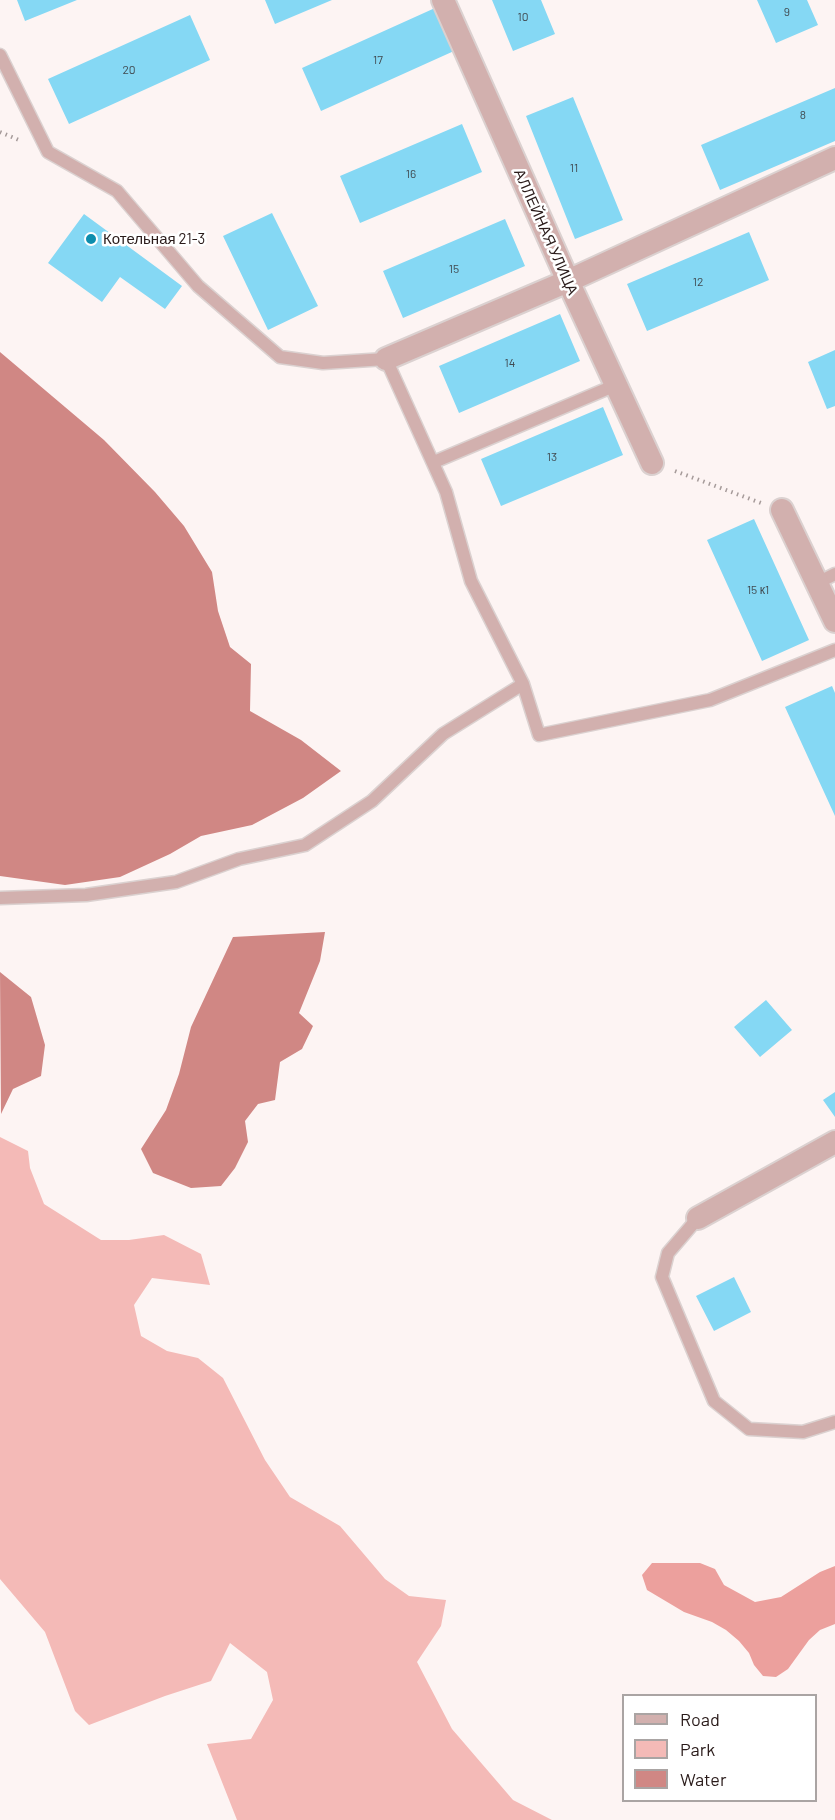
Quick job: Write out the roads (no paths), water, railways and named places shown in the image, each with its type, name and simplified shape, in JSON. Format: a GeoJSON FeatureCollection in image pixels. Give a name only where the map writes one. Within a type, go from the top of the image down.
{"type":"FeatureCollection","features":[{"type":"Feature","properties":{"kind":"street","name":"АЛЛЕЙНАЯ УЛИЦА"},"geometry":{"type":"LineString","coordinates":[[443,0],[652,463]]}},
{"type":"Feature","properties":{"kind":"street"},"geometry":{"type":"LineString","coordinates":[[386,359],[568,281],[835,158]]}},
{"type":"Feature","properties":{"kind":"street"},"geometry":{"type":"LineString","coordinates":[[782,510],[826,579],[835,621]]}},
{"type":"Feature","properties":{"kind":"street"},"geometry":{"type":"LineString","coordinates":[[698,1218],[835,1142]]}},
{"type":"Feature","properties":{"kind":"lane"},"geometry":{"type":"LineString","coordinates":[[0,55],[48,152],[117,191],[198,286],[280,357],[323,363],[386,359],[434,462],[446,492],[471,581],[524,684],[539,735],[710,700],[835,650]]}},
{"type":"Feature","properties":{"kind":"lane"},"geometry":{"type":"LineString","coordinates":[[434,462],[616,385]]}},
{"type":"Feature","properties":{"kind":"lane"},"geometry":{"type":"LineString","coordinates":[[0,898],[86,895],[177,882],[239,859],[305,845],[372,801],[443,734],[524,684]]}},
{"type":"Feature","properties":{"kind":"lane"},"geometry":{"type":"LineString","coordinates":[[698,1218],[668,1253],[662,1277],[714,1401],[749,1430],[803,1432],[835,1422]]}},
{"type":"Feature","properties":{"kind":"water"},"geometry":{"type":"Polygon","coordinates":[[[0,352],[104,440],[155,492],[184,526],[212,572],[218,611],[230,647],[251,664],[250,711],[301,740],[341,771],[303,798],[252,825],[201,836],[170,854],[120,877],[65,885],[0,876],[0,352]]]}},
{"type":"Feature","properties":{"kind":"water"},"geometry":{"type":"Polygon","coordinates":[[[325,932],[320,961],[299,1013],[313,1026],[302,1049],[280,1062],[275,1100],[258,1104],[245,1121],[248,1142],[235,1168],[221,1186],[191,1188],[153,1173],[141,1149],[166,1110],[179,1074],[191,1027],[233,937],[325,932]]]}},
{"type":"Feature","properties":{"kind":"water"},"geometry":{"type":"Polygon","coordinates":[[[0,972],[31,997],[45,1045],[41,1076],[13,1089],[1,1114],[0,972]]]}},
{"type":"Feature","properties":{"kind":"place","name":"Котельная 21-3"},"geometry":{"type":"Point","coordinates":[91,239]}}]}
